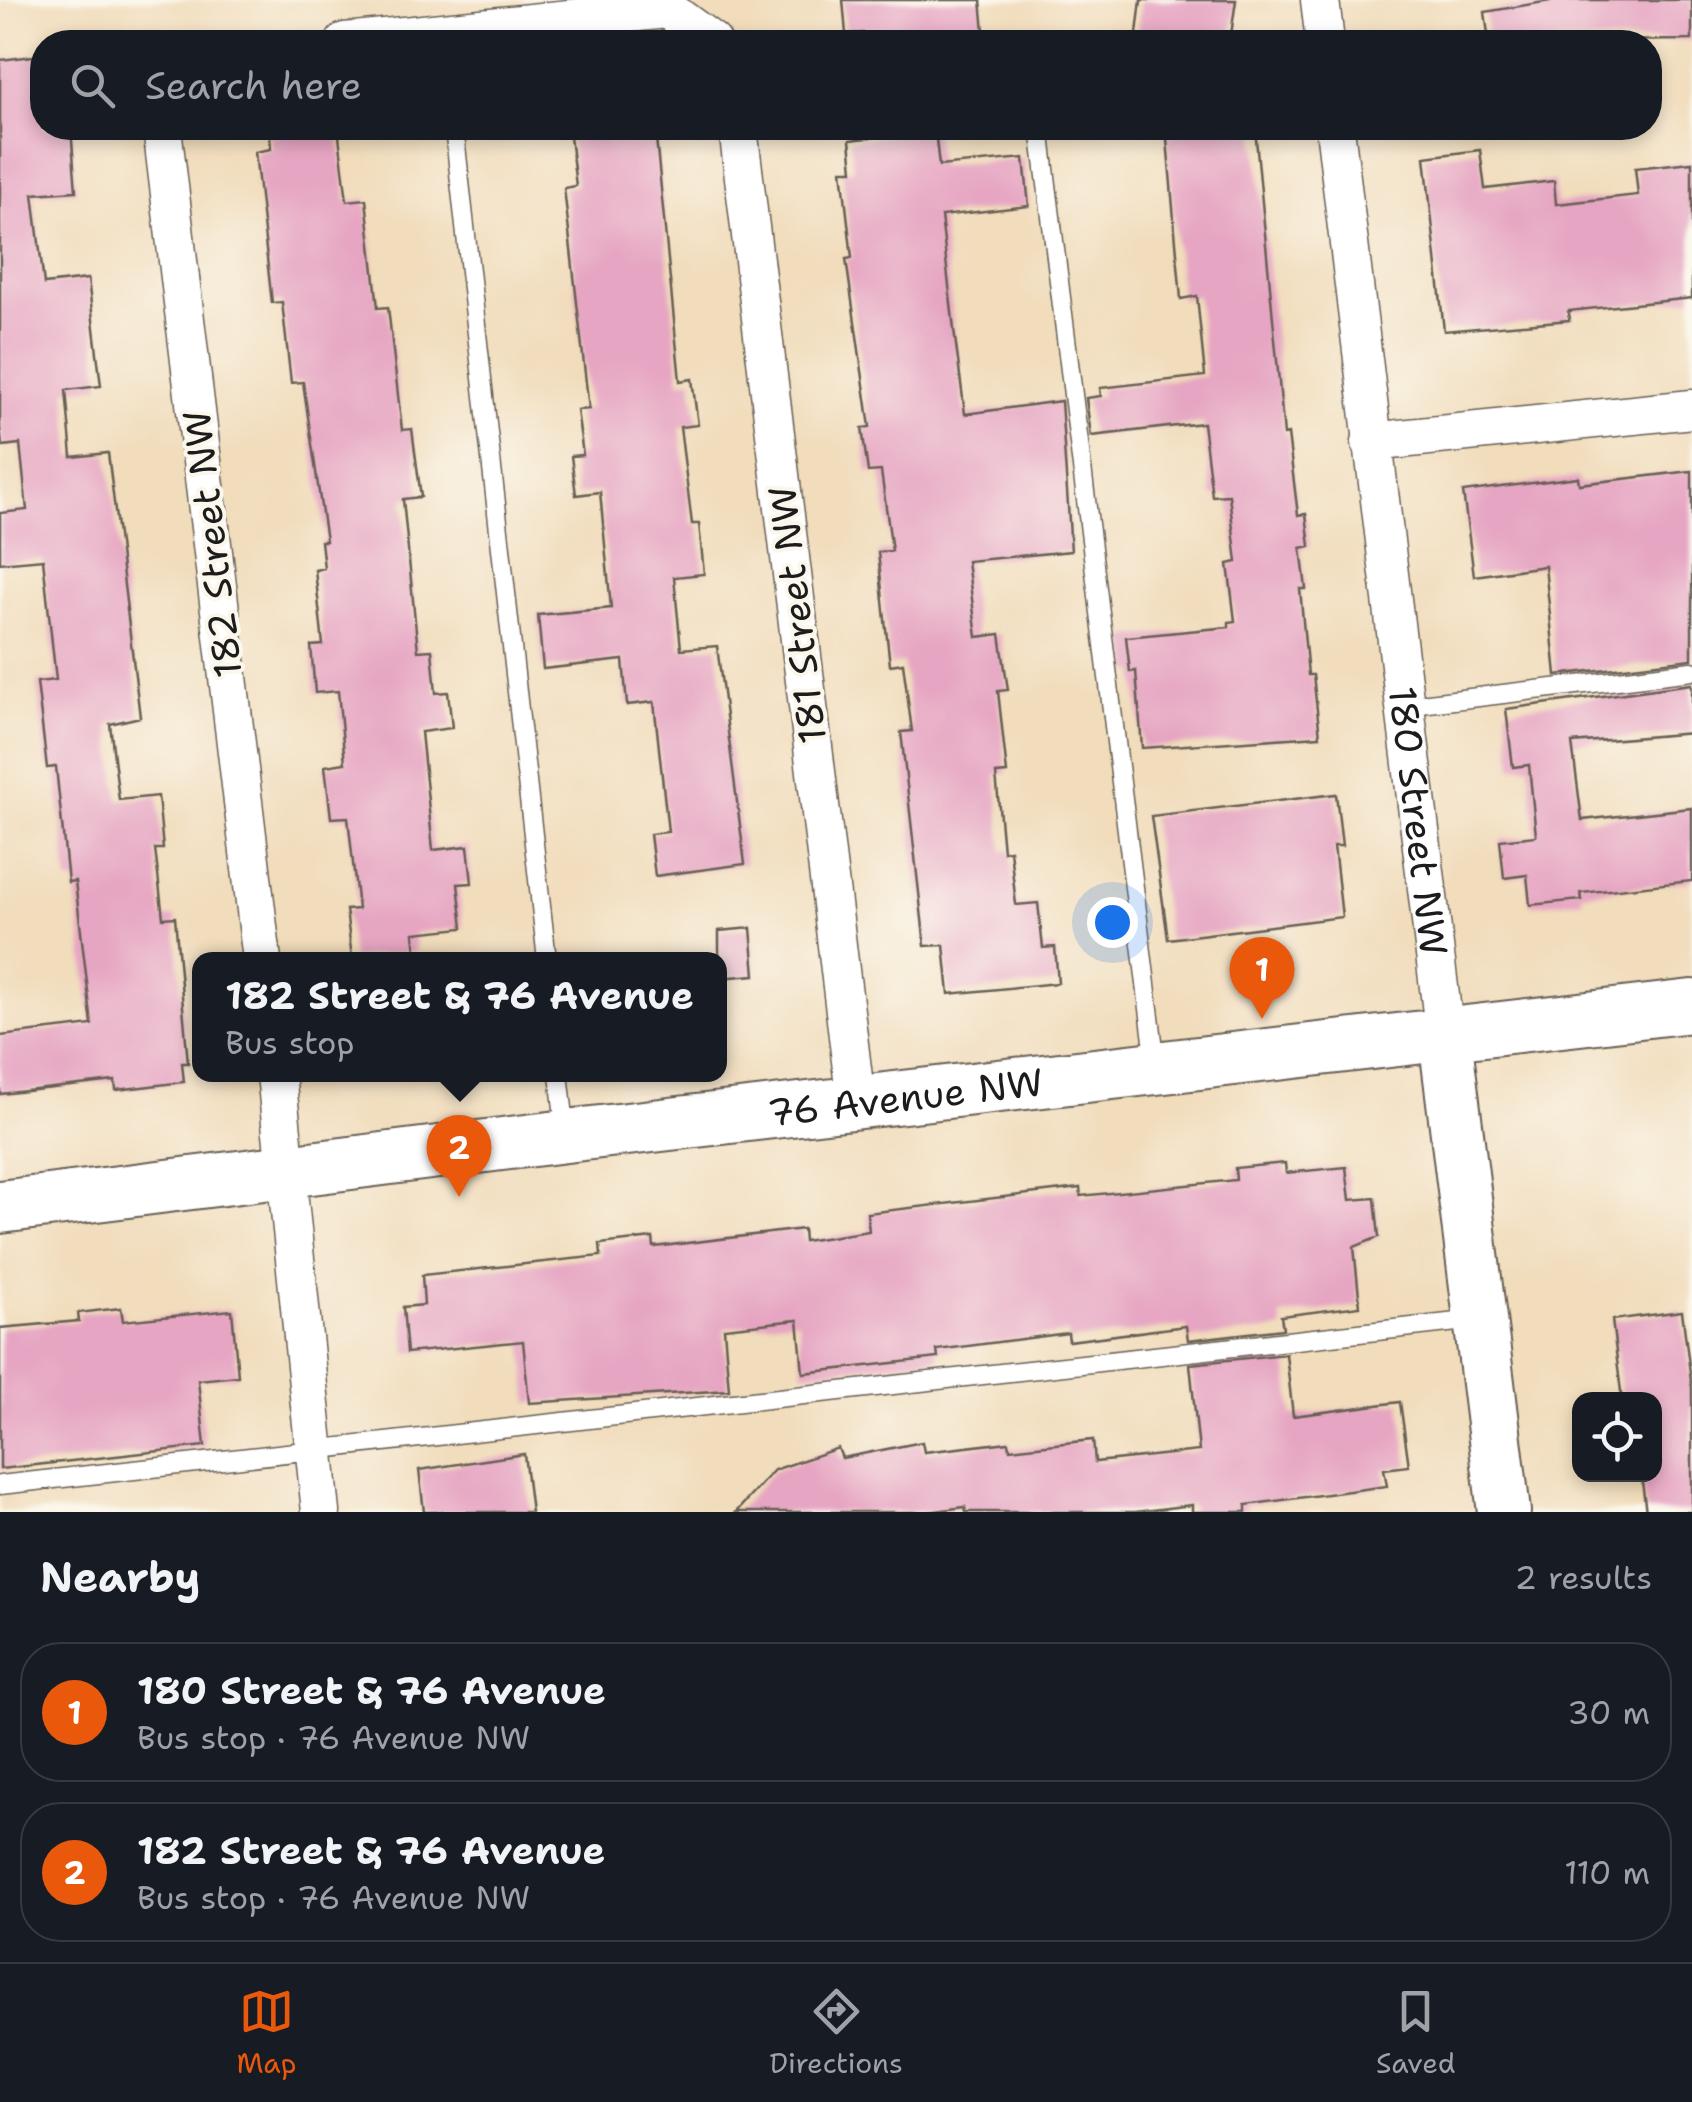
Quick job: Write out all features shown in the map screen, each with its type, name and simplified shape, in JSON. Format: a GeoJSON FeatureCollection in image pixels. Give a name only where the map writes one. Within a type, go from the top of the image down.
{"type":"FeatureCollection","features":[{"type":"Feature","properties":{"kind":"street"},"geometry":{"type":"LineString","coordinates":[[1320,0],[1324,30]]}},
{"type":"Feature","properties":{"kind":"street"},"geometry":{"type":"LineString","coordinates":[[500,30],[667,9],[696,30]]}},
{"type":"Feature","properties":{"kind":"street","name":"182 Street NW"},"geometry":{"type":"LineString","coordinates":[[163,140],[261,952]]}},
{"type":"Feature","properties":{"kind":"street","name":"181 Street NW"},"geometry":{"type":"LineString","coordinates":[[746,140],[856,1102]]}},
{"type":"Feature","properties":{"kind":"street","name":"180 Street NW"},"geometry":{"type":"LineString","coordinates":[[1336,140],[1504,1512]]}},
{"type":"Feature","properties":{"kind":"street"},"geometry":{"type":"LineString","coordinates":[[1372,442],[1692,409]]}},
{"type":"Feature","properties":{"kind":"street","name":"76 Avenue NW"},"geometry":{"type":"LineString","coordinates":[[0,1207],[285,1169],[1692,1006]]}},
{"type":"Feature","properties":{"kind":"street"},"geometry":{"type":"LineString","coordinates":[[277,1082],[321,1512]]}},
{"type":"Feature","properties":{"kind":"lane"},"geometry":{"type":"LineString","coordinates":[[455,140],[545,952]]}},
{"type":"Feature","properties":{"kind":"lane"},"geometry":{"type":"LineString","coordinates":[[1041,140],[1157,1068]]}},
{"type":"Feature","properties":{"kind":"lane"},"geometry":{"type":"LineString","coordinates":[[1404,706],[1692,672]]}},
{"type":"Feature","properties":{"kind":"lane"},"geometry":{"type":"LineString","coordinates":[[560,1082],[566,1136]]}},
{"type":"Feature","properties":{"kind":"lane"},"geometry":{"type":"LineString","coordinates":[[0,1485],[315,1446],[1480,1319]]}},
{"type":"Feature","properties":{"kind":"building"},"geometry":{"type":"Polygon","coordinates":[[[843,0],[981,0],[984,30],[846,30],[843,0]]]}},
{"type":"Feature","properties":{"kind":"building"},"geometry":{"type":"Polygon","coordinates":[[[1141,0],[1236,0],[1232,30],[1137,30],[1141,0]]]}},
{"type":"Feature","properties":{"kind":"building"},"geometry":{"type":"Polygon","coordinates":[[[1556,0],[1692,0],[1692,40],[1662,40],[1662,30],[1487,30],[1485,12],[1556,0]]]}},
{"type":"Feature","properties":{"kind":"building"},"geometry":{"type":"Polygon","coordinates":[[[30,56],[30,140],[72,140],[76,191],[33,194],[44,284],[88,279],[101,386],[66,390],[72,457],[108,453],[140,717],[110,724],[119,800],[158,796],[163,849],[155,849],[163,918],[175,917],[188,1063],[182,1063],[184,1082],[116,1090],[115,1081],[0,1094],[0,1036],[92,1025],[75,881],[68,882],[56,767],[47,768],[37,682],[56,680],[43,559],[0,563],[0,513],[27,510],[20,444],[2,446],[0,428],[0,60],[30,56]]]}},
{"type":"Feature","properties":{"kind":"building"},"geometry":{"type":"Polygon","coordinates":[[[270,140],[339,140],[347,201],[366,199],[378,308],[388,307],[402,430],[412,429],[421,497],[403,499],[418,651],[432,650],[436,693],[448,692],[452,728],[421,732],[433,850],[468,846],[472,883],[458,884],[463,928],[414,933],[416,951],[351,952],[346,910],[358,909],[348,817],[331,818],[325,766],[345,763],[338,691],[315,693],[311,646],[323,645],[315,570],[324,568],[321,541],[326,541],[303,382],[291,383],[282,302],[272,303],[255,152],[271,149],[270,140]]]}},
{"type":"Feature","properties":{"kind":"building"},"geometry":{"type":"Polygon","coordinates":[[[570,140],[656,140],[680,381],[692,379],[698,425],[680,427],[692,524],[699,524],[704,574],[674,577],[681,649],[717,646],[745,864],[655,876],[650,834],[668,832],[654,702],[627,705],[623,660],[543,669],[538,615],[611,608],[600,492],[576,495],[571,456],[583,455],[577,410],[589,409],[564,188],[576,186],[570,140]]]}},
{"type":"Feature","properties":{"kind":"building"},"geometry":{"type":"Polygon","coordinates":[[[850,140],[936,140],[939,166],[1024,158],[1029,206],[941,216],[965,414],[1061,401],[1071,551],[967,561],[977,637],[1000,634],[1008,690],[998,691],[1007,773],[996,774],[1003,851],[1010,850],[1016,905],[1038,903],[1043,948],[1055,947],[1058,983],[949,994],[944,945],[925,946],[901,732],[912,731],[903,663],[890,665],[878,552],[892,551],[881,471],[868,472],[862,428],[870,427],[846,259],[852,258],[842,170],[853,170],[850,140]]]}},
{"type":"Feature","properties":{"kind":"building"},"geometry":{"type":"Polygon","coordinates":[[[1167,140],[1256,140],[1284,435],[1288,434],[1298,515],[1306,514],[1310,546],[1301,548],[1306,589],[1300,589],[1308,675],[1313,675],[1320,736],[1142,748],[1136,671],[1130,672],[1126,637],[1229,627],[1229,622],[1235,621],[1228,564],[1237,562],[1229,495],[1212,496],[1203,423],[1091,436],[1086,398],[1101,396],[1100,388],[1205,376],[1197,296],[1181,299],[1167,140]]]}},
{"type":"Feature","properties":{"kind":"building"},"geometry":{"type":"Polygon","coordinates":[[[1480,150],[1485,189],[1554,181],[1556,204],[1638,195],[1635,168],[1692,162],[1692,298],[1568,311],[1569,320],[1444,331],[1425,157],[1480,150]]]}},
{"type":"Feature","properties":{"kind":"building"},"geometry":{"type":"Polygon","coordinates":[[[1692,471],[1692,659],[1556,675],[1545,566],[1474,576],[1463,492],[1578,477],[1579,484],[1692,471]]]}},
{"type":"Feature","properties":{"kind":"building"},"geometry":{"type":"Polygon","coordinates":[[[1692,684],[1692,733],[1572,743],[1582,820],[1692,808],[1692,881],[1581,893],[1582,900],[1530,905],[1527,875],[1504,878],[1500,840],[1536,836],[1529,765],[1513,767],[1506,709],[1692,684]]]}},
{"type":"Feature","properties":{"kind":"building"},"geometry":{"type":"Polygon","coordinates":[[[1336,794],[1342,846],[1334,846],[1342,917],[1168,939],[1151,816],[1336,794]]]}},
{"type":"Feature","properties":{"kind":"building"},"geometry":{"type":"Polygon","coordinates":[[[751,928],[755,975],[727,977],[727,952],[719,952],[719,931],[751,928]]]}},
{"type":"Feature","properties":{"kind":"building"},"geometry":{"type":"Polygon","coordinates":[[[1285,1163],[1286,1173],[1346,1167],[1350,1200],[1375,1198],[1379,1237],[1354,1247],[1360,1306],[1281,1316],[1283,1329],[1188,1340],[1186,1326],[1069,1341],[1068,1333],[937,1350],[938,1358],[803,1373],[798,1320],[724,1328],[729,1390],[529,1403],[523,1341],[407,1353],[403,1307],[424,1305],[422,1275],[601,1256],[600,1244],[653,1238],[654,1247],[803,1229],[804,1241],[869,1231],[867,1213],[1080,1188],[1081,1196],[1236,1180],[1235,1168],[1285,1163]]]}},
{"type":"Feature","properties":{"kind":"building"},"geometry":{"type":"Polygon","coordinates":[[[121,1308],[123,1321],[232,1310],[238,1376],[198,1380],[205,1446],[0,1469],[0,1328],[79,1321],[78,1313],[121,1308]]]}},
{"type":"Feature","properties":{"kind":"building"},"geometry":{"type":"Polygon","coordinates":[[[1682,1311],[1692,1388],[1692,1512],[1646,1512],[1642,1482],[1662,1482],[1662,1392],[1621,1392],[1612,1320],[1682,1311]]]}},
{"type":"Feature","properties":{"kind":"building"},"geometry":{"type":"Polygon","coordinates":[[[1286,1354],[1293,1416],[1400,1402],[1409,1466],[1384,1469],[1387,1486],[1246,1505],[1246,1512],[1192,1512],[1192,1505],[1135,1512],[966,1512],[965,1507],[928,1512],[736,1512],[774,1470],[838,1448],[842,1458],[922,1442],[924,1452],[1009,1442],[1010,1449],[1093,1440],[1095,1462],[1199,1451],[1190,1364],[1286,1354]]]}},
{"type":"Feature","properties":{"kind":"building"},"geometry":{"type":"Polygon","coordinates":[[[524,1454],[531,1512],[424,1512],[419,1470],[524,1454]]]}},
{"type":"Feature","properties":{"kind":"place","name":"180 Street & 76 Avenue"},"geometry":{"type":"Point","coordinates":[1262,1019]}},
{"type":"Feature","properties":{"kind":"place","name":"182 Street & 76 Avenue"},"geometry":{"type":"Point","coordinates":[459,1197]}}]}
